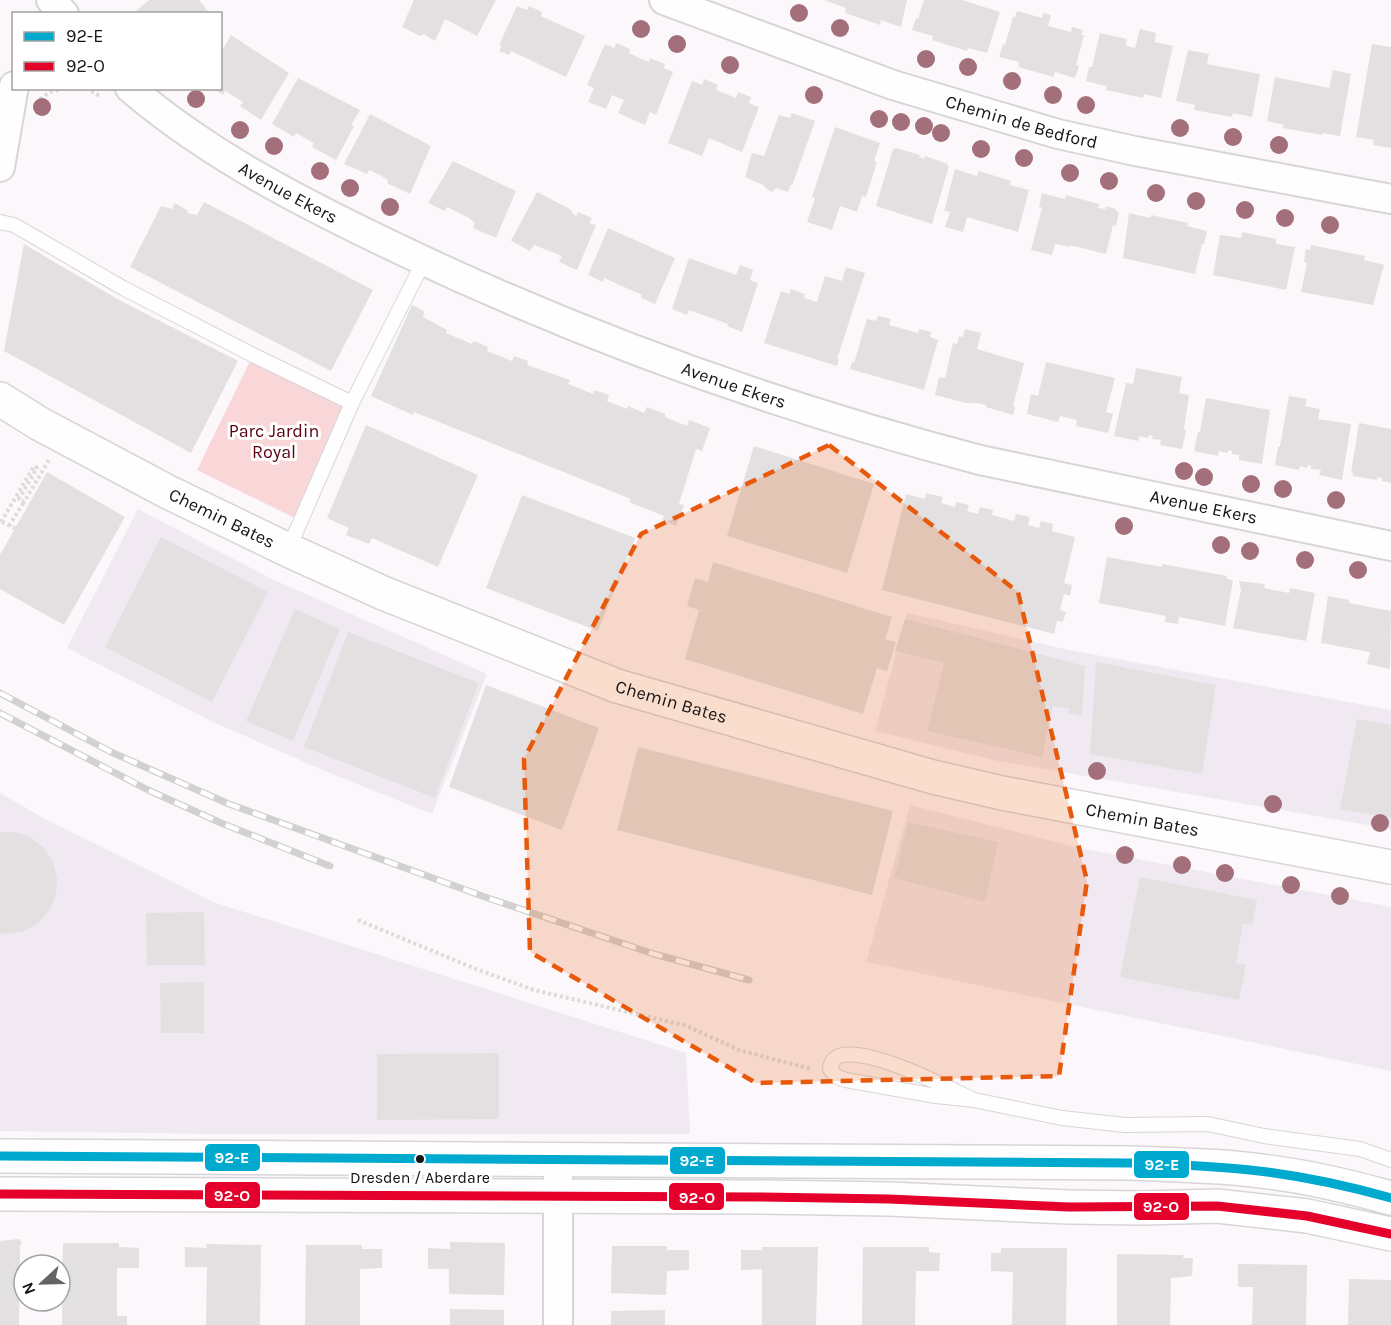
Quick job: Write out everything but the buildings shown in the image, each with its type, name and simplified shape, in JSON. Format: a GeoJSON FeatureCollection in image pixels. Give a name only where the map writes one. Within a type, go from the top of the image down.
{"type":"FeatureCollection","features":[{"type":"Feature","properties":{"kind":"main road","name":"Chemin Bates"},"geometry":{"type":"LineString","coordinates":[[0,399],[40,424],[168,492],[288,550],[383,593],[617,686],[933,777],[1002,793],[1391,867]]}},
{"type":"Feature","properties":{"kind":"main road"},"geometry":{"type":"LineString","coordinates":[[0,1156],[1185,1165],[1277,1173],[1351,1187],[1391,1198]]}},
{"type":"Feature","properties":{"kind":"main road"},"geometry":{"type":"LineString","coordinates":[[0,1194],[889,1199],[1107,1208],[1217,1206],[1307,1216],[1391,1234]]}},
{"type":"Feature","properties":{"kind":"street"},"geometry":{"type":"LineString","coordinates":[[51,0],[62,12]]}},
{"type":"Feature","properties":{"kind":"street","name":"Chemin de Bedford"},"geometry":{"type":"LineString","coordinates":[[664,0],[893,86],[1058,134],[1135,151],[1391,199]]}},
{"type":"Feature","properties":{"kind":"street","name":"Avenue Ekers"},"geometry":{"type":"LineString","coordinates":[[133,90],[192,137],[354,228],[513,301],[661,360],[785,404],[980,460],[1391,546]]}},
{"type":"Feature","properties":{"kind":"street"},"geometry":{"type":"LineString","coordinates":[[0,167],[24,95]]}},
{"type":"Feature","properties":{"kind":"street"},"geometry":{"type":"LineString","coordinates":[[558,1159],[558,1325]]}},
{"type":"Feature","properties":{"kind":"lane"},"geometry":{"type":"LineString","coordinates":[[0,222],[14,225],[123,288],[253,356],[352,403]]}},
{"type":"Feature","properties":{"kind":"lane"},"geometry":{"type":"LineString","coordinates":[[288,550],[352,403],[424,261]]}},
{"type":"Feature","properties":{"kind":"lane"},"geometry":{"type":"LineString","coordinates":[[974,1100],[900,1067],[861,1055],[842,1054],[830,1063],[832,1074],[846,1080],[871,1085],[974,1100],[1062,1118],[1146,1125],[1208,1124],[1264,1136],[1360,1149],[1391,1160]]}},
{"type":"Feature","properties":{"kind":"path"},"geometry":{"type":"LineString","coordinates":[[24,95],[58,90]]}},
{"type":"Feature","properties":{"kind":"path"},"geometry":{"type":"LineString","coordinates":[[90,90],[100,96]]}},
{"type":"Feature","properties":{"kind":"path"},"geometry":{"type":"LineString","coordinates":[[9,526],[50,456]]}},
{"type":"Feature","properties":{"kind":"path"},"geometry":{"type":"LineString","coordinates":[[15,528],[1,521],[34,466],[37,468],[19,499],[24,502]]}},
{"type":"Feature","properties":{"kind":"path"},"geometry":{"type":"LineString","coordinates":[[358,920],[476,969],[534,990],[687,1026],[739,1050],[832,1074]]}},
{"type":"Feature","properties":{"kind":"highlighted area"},"geometry":{"type":"Polygon","coordinates":[[[829,445],[1018,592],[1087,881],[1059,1076],[756,1083],[530,952],[524,759],[641,534],[829,445]]]}},
{"type":"Feature","properties":{"kind":"shaded area"},"geometry":{"type":"Polygon","coordinates":[[[138,509],[272,579],[487,674],[432,814],[332,774],[213,722],[67,648],[138,509]]]}},
{"type":"Feature","properties":{"kind":"shaded area"},"geometry":{"type":"Polygon","coordinates":[[[907,613],[1069,650],[1391,710],[1391,829],[998,761],[875,731],[907,613]]]}},
{"type":"Feature","properties":{"kind":"shaded area"},"geometry":{"type":"Polygon","coordinates":[[[0,793],[43,818],[213,902],[686,1053],[690,1134],[214,1134],[0,1131],[0,793]]]}},
{"type":"Feature","properties":{"kind":"shaded area"},"geometry":{"type":"Polygon","coordinates":[[[910,805],[1080,848],[1391,907],[1391,1071],[866,962],[910,805]]]}},
{"type":"Feature","properties":{"kind":"green space","name":"Parc Jardin Royal"},"geometry":{"type":"Polygon","coordinates":[[[253,355],[352,403],[301,521],[197,470],[253,355]]]}},
{"type":"Feature","properties":{"kind":"railway"},"geometry":{"type":"LineString","coordinates":[[0,693],[111,752],[229,804],[485,897],[654,954],[749,980]]}},
{"type":"Feature","properties":{"kind":"railway"},"geometry":{"type":"LineString","coordinates":[[0,713],[148,790],[221,823],[330,866]]}},
{"type":"Feature","properties":{"kind":"transit line","name":"92-E"},"geometry":{"type":"LineString","coordinates":[[0,1156],[1130,1163],[1220,1167],[1268,1172],[1321,1181],[1391,1198]]}},
{"type":"Feature","properties":{"kind":"transit line","name":"92-O"},"geometry":{"type":"LineString","coordinates":[[0,1194],[756,1197],[889,1199],[1069,1207],[1217,1206],[1307,1216],[1391,1234]]}},
{"type":"Feature","properties":{"kind":"place","name":"Dresden / Aberdare"},"geometry":{"type":"Point","coordinates":[420,1159]}}]}
